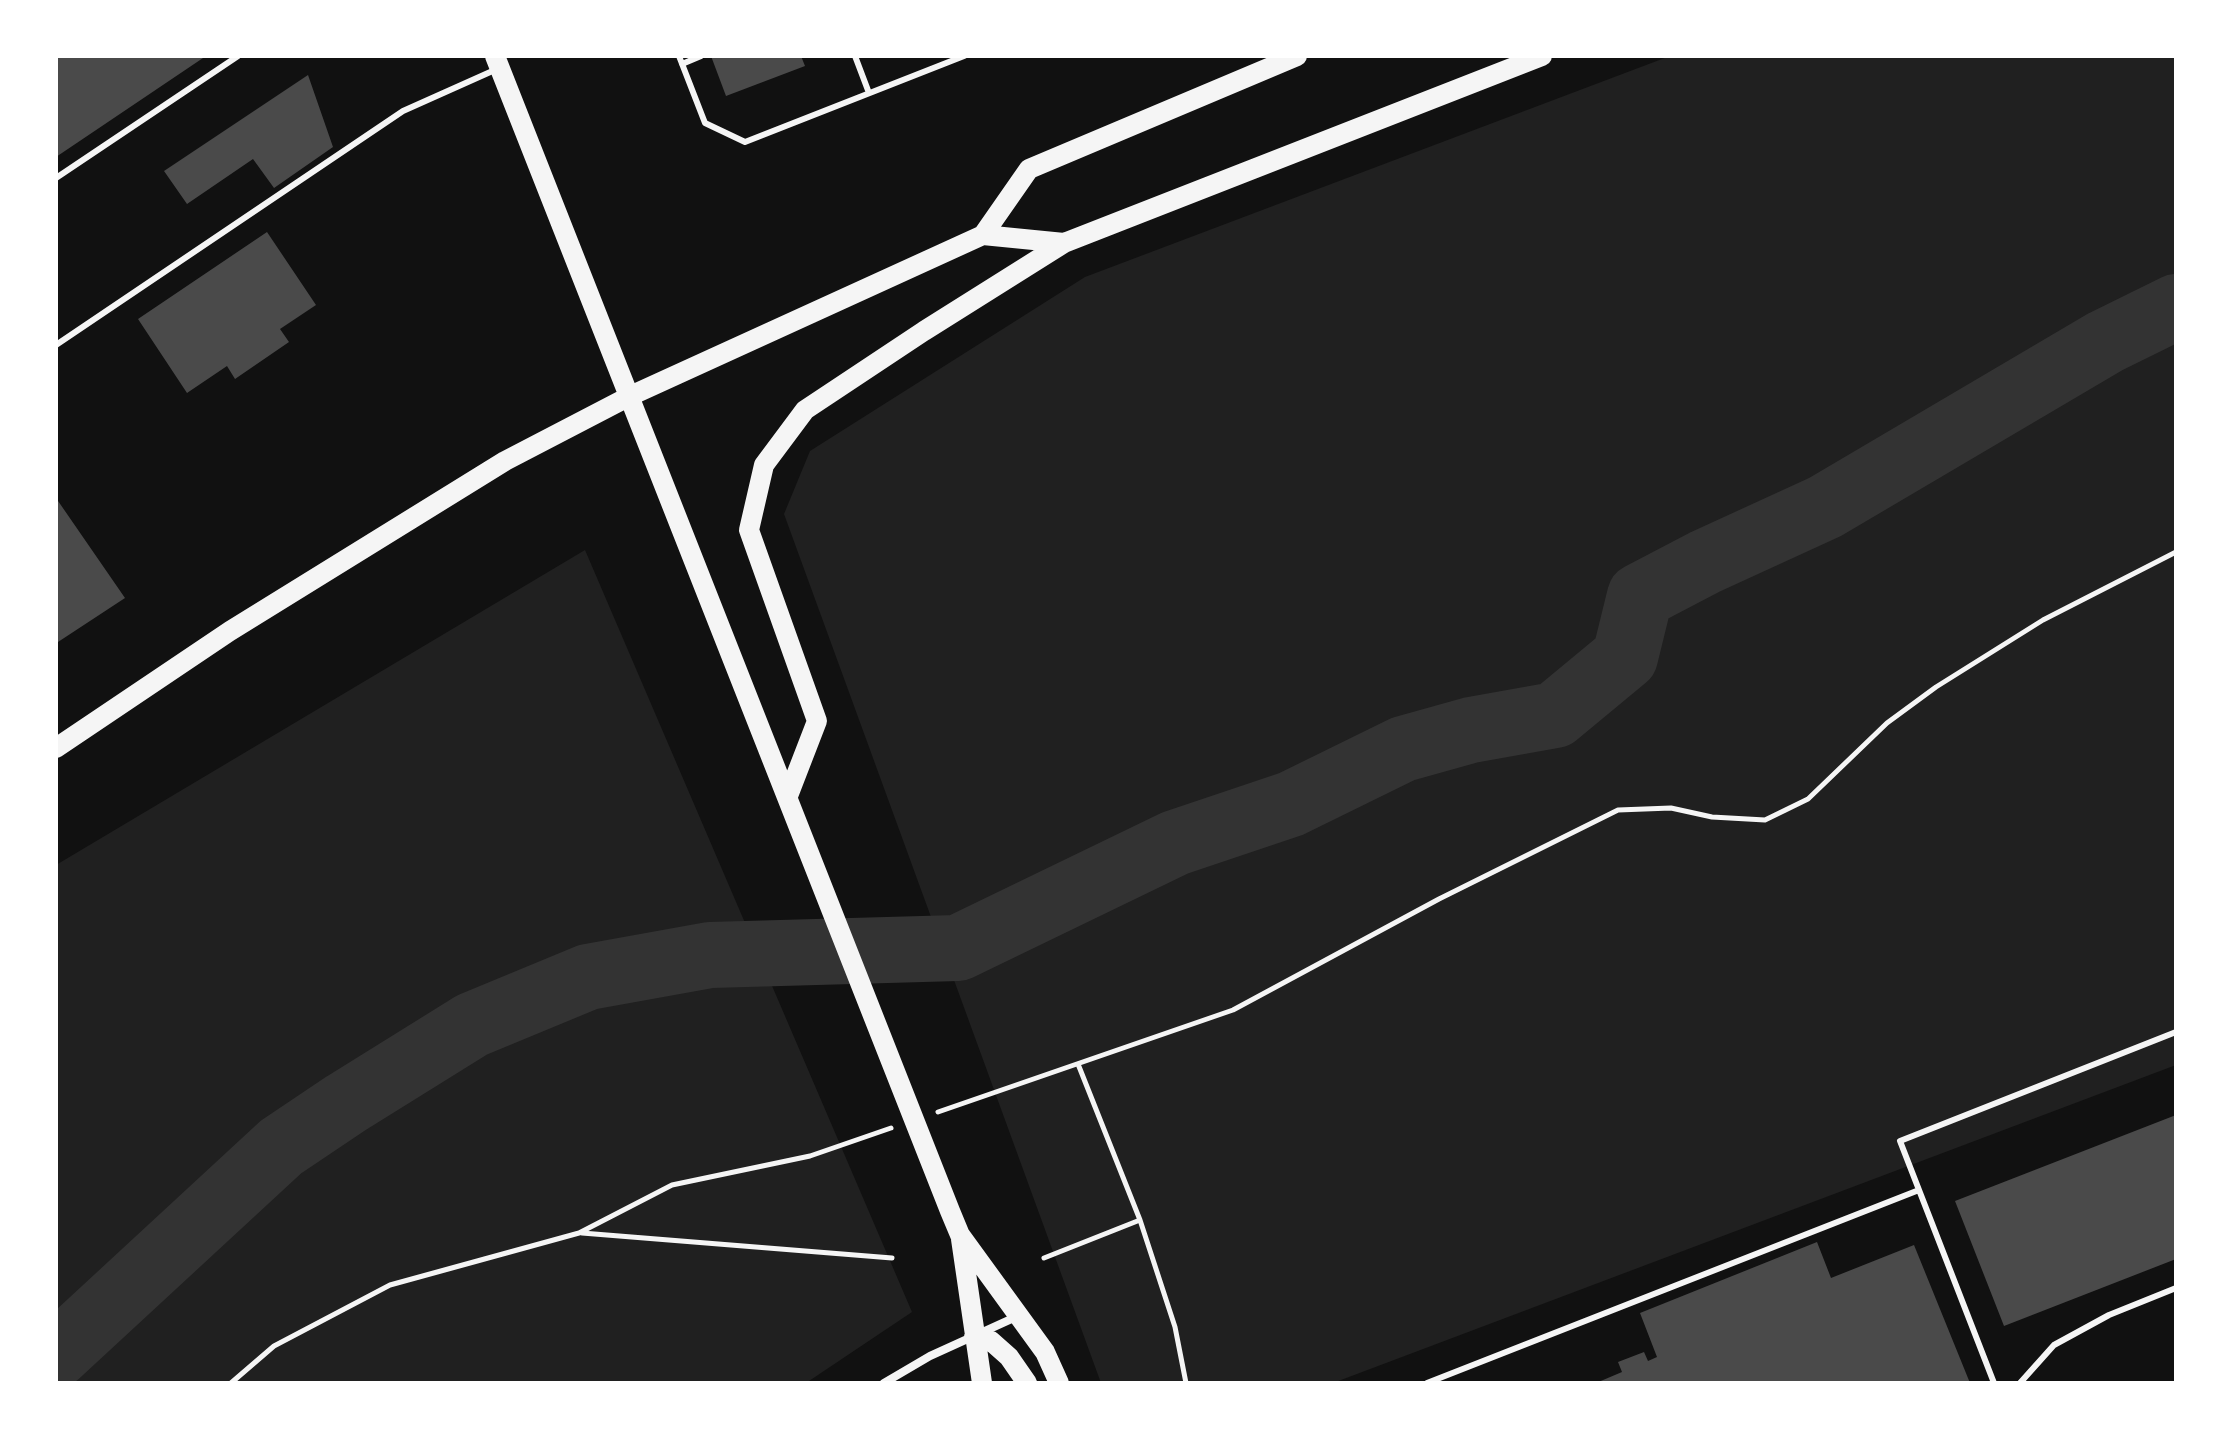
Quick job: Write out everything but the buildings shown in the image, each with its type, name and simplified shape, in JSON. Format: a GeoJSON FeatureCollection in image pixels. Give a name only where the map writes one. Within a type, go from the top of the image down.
{"type":"FeatureCollection","features":[{"type":"Feature","properties":{"kind":"main road"},"geometry":{"type":"LineString","coordinates":[[983,235],[1029,169],[1297,56]]}},
{"type":"Feature","properties":{"kind":"main road"},"geometry":{"type":"LineString","coordinates":[[788,796],[817,721],[749,530],[764,465],[805,410],[1064,243],[1542,56]]}},
{"type":"Feature","properties":{"kind":"main road"},"geometry":{"type":"LineString","coordinates":[[498,62],[960,1235],[1045,1352],[1059,1383]]}},
{"type":"Feature","properties":{"kind":"main road"},"geometry":{"type":"LineString","coordinates":[[56,748],[230,631],[505,461],[630,396],[983,235],[1064,243]]}},
{"type":"Feature","properties":{"kind":"main road"},"geometry":{"type":"LineString","coordinates":[[960,1235],[982,1383]]}},
{"type":"Feature","properties":{"kind":"main road"},"geometry":{"type":"LineString","coordinates":[[974,1337],[991,1341],[1009,1357],[1027,1383]]}},
{"type":"Feature","properties":{"kind":"street"},"geometry":{"type":"LineString","coordinates":[[884,1383],[930,1356],[1018,1316]]}},
{"type":"Feature","properties":{"kind":"lane"},"geometry":{"type":"LineString","coordinates":[[56,178],[238,56]]}},
{"type":"Feature","properties":{"kind":"lane"},"geometry":{"type":"LineString","coordinates":[[679,56],[705,123],[745,142],[964,56]]}},
{"type":"Feature","properties":{"kind":"lane"},"geometry":{"type":"LineString","coordinates":[[682,64],[701,56]]}},
{"type":"Feature","properties":{"kind":"lane"},"geometry":{"type":"LineString","coordinates":[[855,56],[869,93]]}},
{"type":"Feature","properties":{"kind":"lane"},"geometry":{"type":"LineString","coordinates":[[56,345],[403,111],[498,62]]}},
{"type":"Feature","properties":{"kind":"lane"},"geometry":{"type":"LineString","coordinates":[[1994,1383],[1900,1141],[2176,1032]]}},
{"type":"Feature","properties":{"kind":"lane"},"geometry":{"type":"LineString","coordinates":[[1427,1383],[1919,1190]]}},
{"type":"Feature","properties":{"kind":"lane"},"geometry":{"type":"LineString","coordinates":[[2020,1383],[2054,1345],[2109,1315],[2176,1288]]}},
{"type":"Feature","properties":{"kind":"path"},"geometry":{"type":"LineString","coordinates":[[929,1115],[1233,1010],[1439,899],[1618,810],[1671,808],[1712,817],[1765,820],[1808,799],[1887,723],[1936,687],[2043,620],[2176,552]]}},
{"type":"Feature","properties":{"kind":"path"},"geometry":{"type":"LineString","coordinates":[[1078,1064],[1140,1220],[1175,1327],[1186,1383]]}},
{"type":"Feature","properties":{"kind":"path"},"geometry":{"type":"LineString","coordinates":[[231,1383],[274,1346],[390,1285],[579,1233],[672,1185],[810,1156],[899,1126]]}},
{"type":"Feature","properties":{"kind":"path"},"geometry":{"type":"LineString","coordinates":[[1044,1258],[1140,1220]]}},
{"type":"Feature","properties":{"kind":"path"},"geometry":{"type":"LineString","coordinates":[[579,1233],[892,1258]]}},
{"type":"Feature","properties":{"kind":"shaded area"},"geometry":{"type":"Polygon","coordinates":[[[1670,56],[2176,56],[2176,1065],[1333,1383],[1101,1383],[784,514],[810,451],[1085,277],[1670,56]]]}},
{"type":"Feature","properties":{"kind":"shaded area"},"geometry":{"type":"Polygon","coordinates":[[[585,550],[912,1312],[806,1383],[56,1383],[56,865],[585,550]]]}},
{"type":"Feature","properties":{"kind":"waterway"},"geometry":{"type":"LineString","coordinates":[[56,1355],[281,1147],[472,1025],[588,977],[710,955],[958,948],[1175,843],[1291,804],[1403,749],[1471,730],[1555,715],[1625,657],[1640,596],[1705,562],[1825,507],[2105,342],[2176,307]]}}]}
